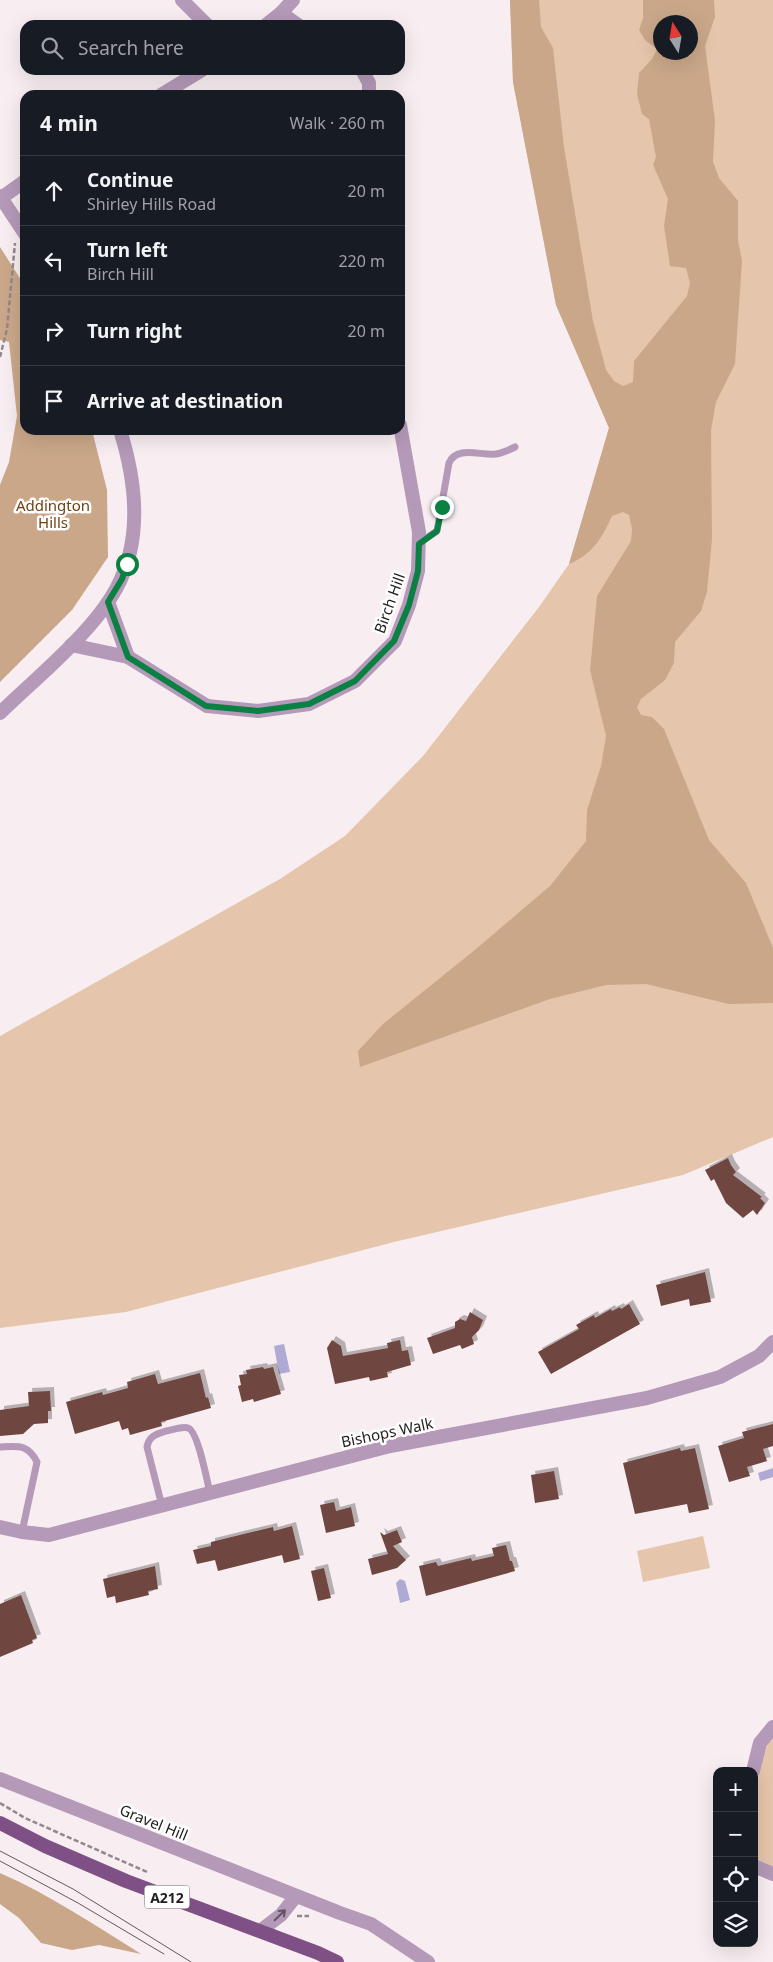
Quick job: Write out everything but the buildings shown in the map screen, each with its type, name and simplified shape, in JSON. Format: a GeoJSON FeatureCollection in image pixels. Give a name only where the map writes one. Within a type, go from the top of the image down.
{"type":"FeatureCollection","features":[{"type":"Feature","properties":{"kind":"main road","name":"A212"},"geometry":{"type":"LineString","coordinates":[[0,1823],[45,1846],[126,1882],[260,1931],[337,1962]]}},
{"type":"Feature","properties":{"kind":"street"},"geometry":{"type":"LineString","coordinates":[[182,0],[202,20]]}},
{"type":"Feature","properties":{"kind":"street"},"geometry":{"type":"LineString","coordinates":[[272,20],[293,0]]}},
{"type":"Feature","properties":{"kind":"street"},"geometry":{"type":"LineString","coordinates":[[281,13],[291,20]]}},
{"type":"Feature","properties":{"kind":"street"},"geometry":{"type":"LineString","coordinates":[[169,90],[194,75]]}},
{"type":"Feature","properties":{"kind":"street"},"geometry":{"type":"LineString","coordinates":[[365,75],[369,83],[369,90]]}},
{"type":"Feature","properties":{"kind":"street"},"geometry":{"type":"LineString","coordinates":[[20,184],[1,197],[20,226]]}},
{"type":"Feature","properties":{"kind":"street"},"geometry":{"type":"LineString","coordinates":[[0,713],[71,646],[97,618],[122,579],[133,533],[134,516],[132,476],[121,435]]}},
{"type":"Feature","properties":{"kind":"street","name":"Birch Hill"},"geometry":{"type":"LineString","coordinates":[[71,646],[128,657],[206,706],[258,711],[309,704],[355,681],[394,641],[409,605],[418,571],[419,532],[402,435]]}},
{"type":"Feature","properties":{"kind":"street"},"geometry":{"type":"LineString","coordinates":[[108,602],[128,657]]}},
{"type":"Feature","properties":{"kind":"street","name":"Bishops Walk"},"geometry":{"type":"LineString","coordinates":[[0,1527],[49,1536],[390,1446],[647,1398],[720,1376],[759,1356],[773,1342]]}},
{"type":"Feature","properties":{"kind":"street"},"geometry":{"type":"LineString","coordinates":[[754,1767],[760,1744],[773,1727]]}},
{"type":"Feature","properties":{"kind":"street","name":"Gravel Hill"},"geometry":{"type":"LineString","coordinates":[[0,1779],[371,1924],[428,1962]]}},
{"type":"Feature","properties":{"kind":"street"},"geometry":{"type":"LineString","coordinates":[[758,1868],[773,1874]]}},
{"type":"Feature","properties":{"kind":"street"},"geometry":{"type":"LineString","coordinates":[[260,1931],[281,1915],[296,1896]]}},
{"type":"Feature","properties":{"kind":"lane"},"geometry":{"type":"LineString","coordinates":[[419,544],[437,531],[449,463],[452,456],[458,453],[494,454],[515,447]]}},
{"type":"Feature","properties":{"kind":"lane"},"geometry":{"type":"LineString","coordinates":[[162,1506],[147,1447],[148,1441],[152,1436],[160,1433],[187,1427],[192,1430],[197,1438],[210,1493]]}},
{"type":"Feature","properties":{"kind":"lane"},"geometry":{"type":"LineString","coordinates":[[0,1447],[20,1446],[27,1448],[37,1462],[22,1532]]}},
{"type":"Feature","properties":{"kind":"path"},"geometry":{"type":"LineString","coordinates":[[0,357],[7,329],[14,267],[16,219]]}},
{"type":"Feature","properties":{"kind":"path"},"geometry":{"type":"LineString","coordinates":[[0,1803],[25,1818],[152,1874]]}},
{"type":"Feature","properties":{"kind":"path"},"geometry":{"type":"LineString","coordinates":[[281,1915],[315,1917]]}},
{"type":"Feature","properties":{"kind":"shaded area"},"geometry":{"type":"Polygon","coordinates":[[[510,0],[773,0],[773,1137],[683,1175],[394,1242],[126,1312],[0,1328],[0,1036],[280,879],[345,836],[423,756],[539,607],[569,564],[609,428],[556,305],[513,82],[510,0]]]}},
{"type":"Feature","properties":{"kind":"shaded area"},"geometry":{"type":"Polygon","coordinates":[[[284,1344],[290,1372],[279,1374],[274,1346],[284,1344]]]}},
{"type":"Feature","properties":{"kind":"shaded area"},"geometry":{"type":"Polygon","coordinates":[[[773,1468],[773,1477],[760,1481],[758,1473],[773,1468]]]}},
{"type":"Feature","properties":{"kind":"shaded area"},"geometry":{"type":"Polygon","coordinates":[[[703,1536],[710,1568],[643,1582],[637,1551],[703,1536]]]}},
{"type":"Feature","properties":{"kind":"shaded area"},"geometry":{"type":"Polygon","coordinates":[[[400,1579],[405,1581],[410,1600],[400,1603],[396,1583],[400,1579]]]}},
{"type":"Feature","properties":{"kind":"shaded area"},"geometry":{"type":"Polygon","coordinates":[[[773,1736],[773,1867],[758,1860],[758,1772],[765,1750],[773,1736]]]}},
{"type":"Feature","properties":{"kind":"green space"},"geometry":{"type":"Polygon","coordinates":[[[510,0],[539,0],[541,27],[553,48],[564,147],[593,321],[606,370],[614,381],[623,386],[633,382],[634,361],[687,296],[690,283],[686,268],[670,266],[664,226],[668,199],[653,165],[656,157],[649,119],[642,114],[637,94],[639,73],[653,57],[653,60],[698,60],[698,15],[653,15],[653,46],[645,40],[639,30],[643,18],[643,0],[714,0],[715,17],[705,46],[715,120],[713,162],[719,178],[738,201],[738,240],[742,261],[735,364],[716,402],[711,430],[712,539],[707,592],[701,611],[675,642],[674,663],[665,680],[641,699],[637,707],[641,715],[652,717],[664,729],[709,840],[746,883],[773,948],[773,1003],[729,1004],[646,984],[606,985],[550,999],[360,1067],[358,1051],[383,1024],[550,886],[586,841],[587,810],[601,766],[606,736],[590,670],[597,596],[631,541],[632,529],[629,515],[623,512],[612,516],[604,532],[590,551],[569,564],[609,428],[556,305],[513,82],[510,0]]]}},
{"type":"Feature","properties":{"kind":"green space","name":"Addington Hills"},"geometry":{"type":"Polygon","coordinates":[[[0,247],[20,278],[20,435],[93,435],[107,490],[108,557],[72,610],[0,682],[0,485],[9,462],[17,416],[9,342],[0,340],[0,247]]]}},
{"type":"Feature","properties":{"kind":"green space"},"geometry":{"type":"Polygon","coordinates":[[[0,1873],[89,1921],[141,1954],[99,1945],[72,1950],[41,1943],[19,1918],[0,1904],[0,1873]]]}},
{"type":"Feature","properties":{"kind":"tram line"},"geometry":{"type":"LineString","coordinates":[[0,1851],[73,1889],[191,1962]]}},
{"type":"Feature","properties":{"kind":"tram line"},"geometry":{"type":"LineString","coordinates":[[0,1861],[78,1903],[164,1954]]}},
{"type":"Feature","properties":{"kind":"route"},"geometry":{"type":"LineString","coordinates":[[127,564],[122,579],[108,602],[128,657],[206,706],[258,711],[309,704],[355,681],[394,641],[409,605],[418,571],[419,544],[437,531],[440,524],[442,507]]}}]}
